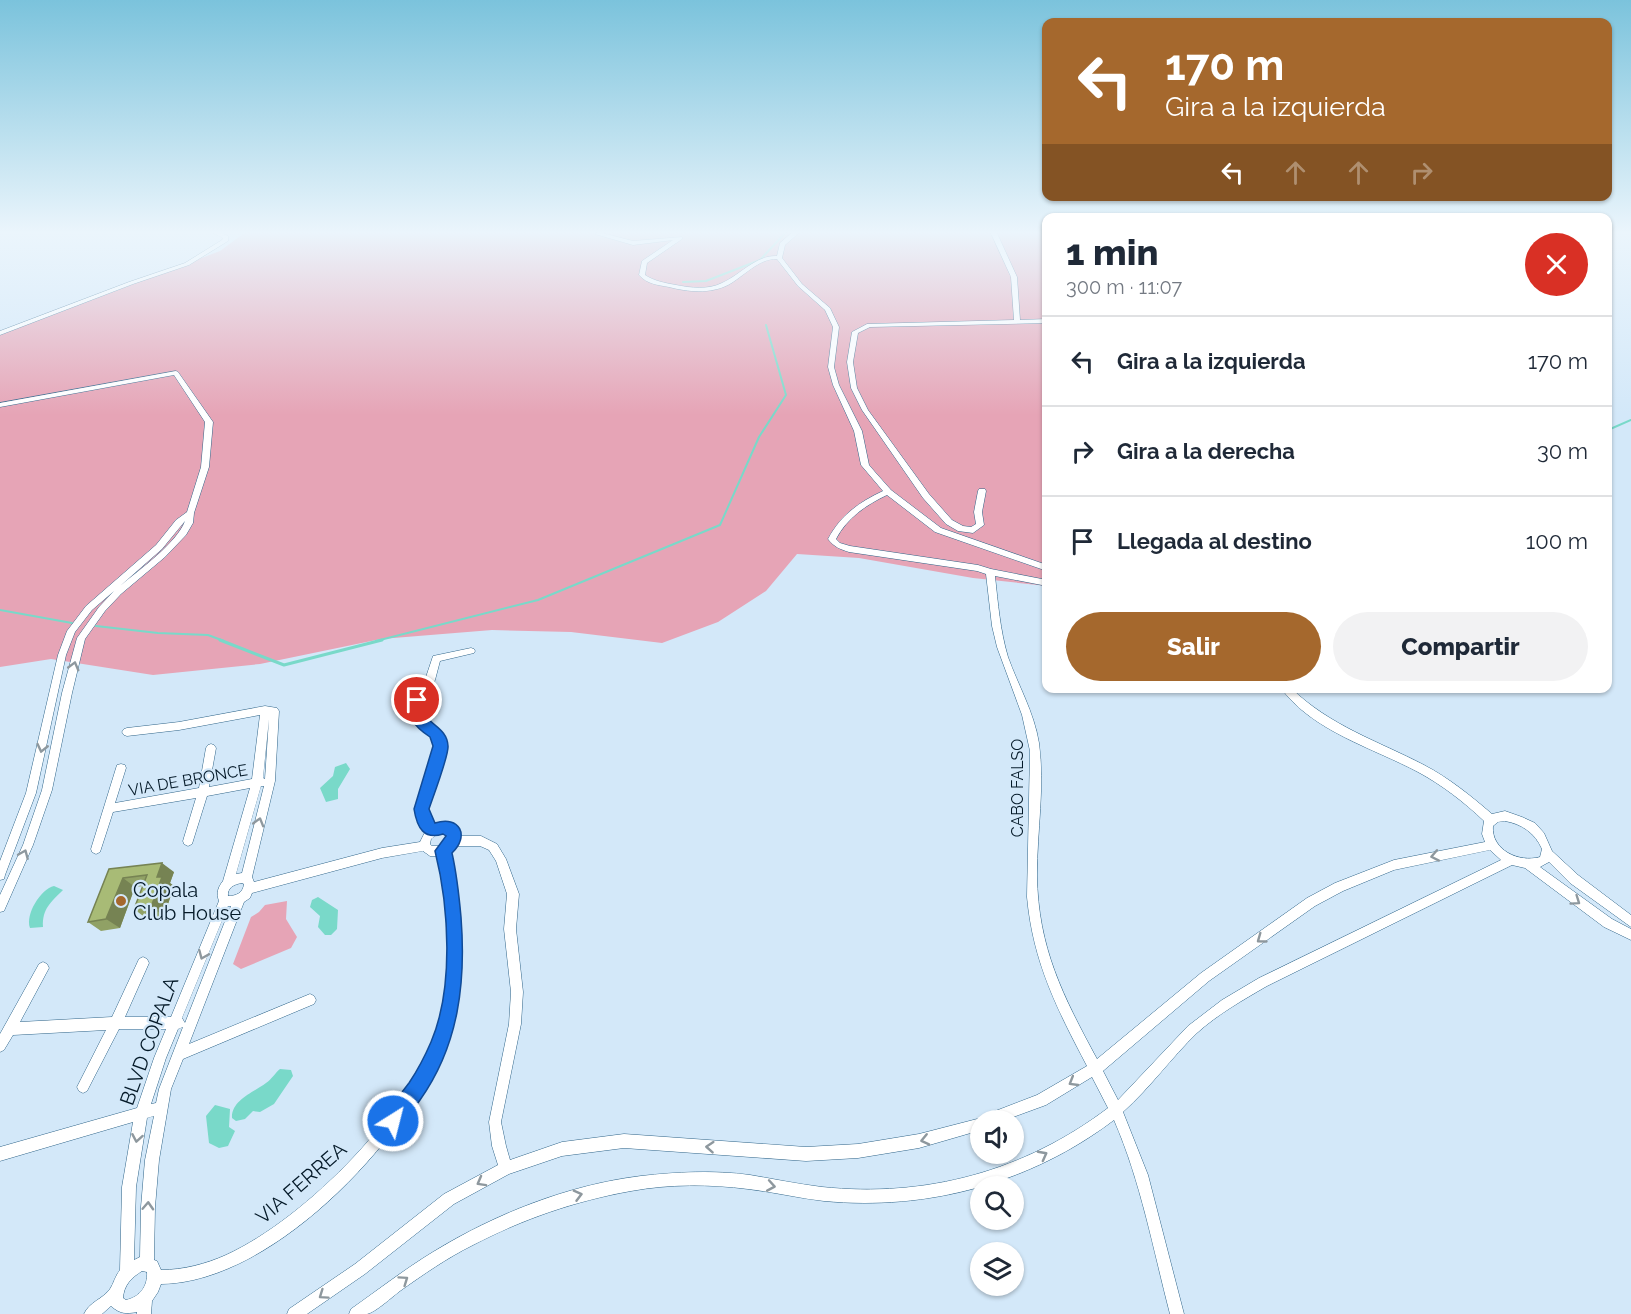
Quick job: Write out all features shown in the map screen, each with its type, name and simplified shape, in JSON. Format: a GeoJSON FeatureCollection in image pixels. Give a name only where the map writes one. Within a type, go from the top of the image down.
{"type":"FeatureCollection","features":[{"type":"Feature","properties":{"kind":"street"},"geometry":{"type":"LineString","coordinates":[[0,333],[105,292]]}},
{"type":"Feature","properties":{"kind":"street"},"geometry":{"type":"LineString","coordinates":[[809,292],[828,309],[836,327],[831,367],[836,385],[858,431],[865,465],[888,492],[938,530],[1042,566]]}},
{"type":"Feature","properties":{"kind":"street"},"geometry":{"type":"LineString","coordinates":[[1015,292],[1017,322]]}},
{"type":"Feature","properties":{"kind":"street"},"geometry":{"type":"LineString","coordinates":[[982,490],[978,512],[980,525],[973,530],[962,529],[949,522],[926,496],[857,398],[850,362],[855,332],[869,325],[1042,321]]}},
{"type":"Feature","properties":{"kind":"street"},"geometry":{"type":"LineString","coordinates":[[0,405],[176,374],[210,422],[205,467],[189,523],[183,533],[102,609],[81,638],[47,790],[28,845],[0,907]]}},
{"type":"Feature","properties":{"kind":"street"},"geometry":{"type":"LineString","coordinates":[[888,492],[865,501],[847,518],[832,539],[837,545],[849,549],[978,568],[1042,582]]}},
{"type":"Feature","properties":{"kind":"street"},"geometry":{"type":"LineString","coordinates":[[0,875],[32,793],[66,642],[76,623],[89,609],[152,555],[179,522],[190,513]]}},
{"type":"Feature","properties":{"kind":"street","name":"CABO FALSO"},"geometry":{"type":"LineString","coordinates":[[990,572],[994,612],[1003,656],[1029,720],[1033,736],[1035,770],[1032,829],[1034,920],[1049,970],[1071,1021],[1116,1110],[1138,1166],[1177,1314]]}},
{"type":"Feature","properties":{"kind":"street"},"geometry":{"type":"LineString","coordinates":[[89,609],[102,609]]}},
{"type":"Feature","properties":{"kind":"street"},"geometry":{"type":"LineString","coordinates":[[66,642],[81,638]]}},
{"type":"Feature","properties":{"kind":"street"},"geometry":{"type":"LineString","coordinates":[[432,831],[423,817],[422,809],[440,752],[440,739],[436,733],[422,724],[415,708],[430,680],[436,658],[471,651]]}},
{"type":"Feature","properties":{"kind":"street"},"geometry":{"type":"LineString","coordinates":[[1290,693],[1303,707],[1326,724],[1437,778],[1468,799],[1491,820]]}},
{"type":"Feature","properties":{"kind":"street"},"geometry":{"type":"LineString","coordinates":[[127,732],[179,726],[265,710]]}},
{"type":"Feature","properties":{"kind":"street","name":"BLVD COPALA"},"geometry":{"type":"LineString","coordinates":[[127,1272],[129,1187],[141,1114],[175,1022],[232,900],[248,884],[270,781],[275,714],[272,710],[265,710],[257,783],[228,883],[222,891],[232,900]]}},
{"type":"Feature","properties":{"kind":"street"},"geometry":{"type":"LineString","coordinates":[[188,841],[203,794],[211,748]]}},
{"type":"Feature","properties":{"kind":"street"},"geometry":{"type":"LineString","coordinates":[[96,849],[121,768]]}},
{"type":"Feature","properties":{"kind":"street","name":"VIA DE BRONCE"},"geometry":{"type":"LineString","coordinates":[[110,808],[270,781]]}},
{"type":"Feature","properties":{"kind":"street"},"geometry":{"type":"LineString","coordinates":[[1491,820],[1505,816],[1523,821],[1539,834],[1546,844],[1548,853],[1574,879],[1631,922]]}},
{"type":"Feature","properties":{"kind":"street"},"geometry":{"type":"LineString","coordinates":[[1491,820],[1487,834],[1493,845],[1512,860],[1529,865],[1608,924],[1631,935]]}},
{"type":"Feature","properties":{"kind":"street"},"geometry":{"type":"LineString","coordinates":[[425,846],[426,838],[432,831],[441,827],[449,828],[454,833],[454,841]]}},
{"type":"Feature","properties":{"kind":"street"},"geometry":{"type":"LineString","coordinates":[[228,883],[238,878],[248,884],[382,853],[425,846],[434,853],[443,851],[454,841],[481,841],[493,847],[501,859],[513,894],[510,929],[517,992],[515,1024],[495,1122],[506,1168]]}},
{"type":"Feature","properties":{"kind":"street"},"geometry":{"type":"LineString","coordinates":[[1016,1110],[1041,1100],[1096,1068],[1205,977],[1311,902],[1359,878],[1394,865],[1493,845]]}},
{"type":"Feature","properties":{"kind":"street","name":"VIA FERREA"},"geometry":{"type":"LineString","coordinates":[[156,1277],[179,1277],[212,1268],[259,1244],[284,1227],[358,1161],[393,1121],[417,1087],[438,1047],[447,1022],[454,978],[455,952],[449,875],[443,851]]}},
{"type":"Feature","properties":{"kind":"street"},"geometry":{"type":"LineString","coordinates":[[1529,865],[1539,864],[1545,860],[1548,853]]}},
{"type":"Feature","properties":{"kind":"street"},"geometry":{"type":"LineString","coordinates":[[356,1314],[418,1270],[465,1241],[544,1207],[598,1190],[659,1181],[700,1179],[749,1182],[801,1192],[854,1196],[906,1195],[953,1187],[996,1176],[1076,1137],[1116,1110],[1194,1028],[1238,997],[1263,982],[1512,860]]}},
{"type":"Feature","properties":{"kind":"street","name":"BLVD COPALA"},"geometry":{"type":"LineString","coordinates":[[147,1264],[148,1207],[160,1108],[232,900]]}},
{"type":"Feature","properties":{"kind":"street"},"geometry":{"type":"LineString","coordinates":[[83,1088],[143,963]]}},
{"type":"Feature","properties":{"kind":"street"},"geometry":{"type":"LineString","coordinates":[[0,1046],[43,968]]}},
{"type":"Feature","properties":{"kind":"street"},"geometry":{"type":"LineString","coordinates":[[178,1055],[310,1000]]}},
{"type":"Feature","properties":{"kind":"street"},"geometry":{"type":"LineString","coordinates":[[11,1029],[116,1023],[190,1024]]}},
{"type":"Feature","properties":{"kind":"street"},"geometry":{"type":"LineString","coordinates":[[0,1154],[160,1108]]}},
{"type":"Feature","properties":{"kind":"street"},"geometry":{"type":"LineString","coordinates":[[294,1314],[360,1269],[449,1199],[506,1168],[562,1149],[624,1141],[806,1154],[858,1151],[919,1141],[970,1127]]}},
{"type":"Feature","properties":{"kind":"street"},"geometry":{"type":"LineString","coordinates":[[141,1264],[147,1264],[152,1266],[156,1277],[144,1307],[124,1311],[116,1301],[115,1294],[127,1272],[141,1264]]}},
{"type":"Feature","properties":{"kind":"street"},"geometry":{"type":"LineString","coordinates":[[91,1314],[115,1294]]}},
{"type":"Feature","properties":{"kind":"shaded area"},"geometry":{"type":"Polygon","coordinates":[[[112,292],[1042,292],[1042,585],[973,578],[859,558],[797,554],[766,591],[718,622],[662,643],[571,632],[492,630],[381,639],[260,664],[153,675],[51,659],[0,667],[0,335],[112,292]]]}},
{"type":"Feature","properties":{"kind":"shaded area"},"geometry":{"type":"Polygon","coordinates":[[[346,763],[350,769],[338,789],[338,799],[326,802],[320,788],[333,776],[335,767],[346,763]]]}},
{"type":"Feature","properties":{"kind":"shaded area"},"geometry":{"type":"Polygon","coordinates":[[[54,886],[63,890],[46,911],[43,927],[30,928],[30,916],[35,903],[44,892],[54,886]]]}},
{"type":"Feature","properties":{"kind":"shaded area"},"geometry":{"type":"Polygon","coordinates":[[[318,897],[338,910],[337,929],[331,935],[325,935],[318,927],[320,916],[310,907],[312,900],[318,897]]]}},
{"type":"Feature","properties":{"kind":"shaded area"},"geometry":{"type":"Polygon","coordinates":[[[287,901],[286,919],[297,937],[291,948],[241,969],[233,964],[251,917],[265,905],[287,901]]]}},
{"type":"Feature","properties":{"kind":"shaded area"},"geometry":{"type":"Polygon","coordinates":[[[280,1069],[291,1070],[293,1076],[274,1104],[260,1112],[253,1111],[245,1119],[236,1121],[232,1118],[239,1101],[268,1081],[280,1069]]]}},
{"type":"Feature","properties":{"kind":"shaded area"},"geometry":{"type":"Polygon","coordinates":[[[215,1105],[230,1109],[229,1127],[235,1131],[228,1146],[219,1148],[209,1143],[206,1116],[215,1105]]]}},
{"type":"Feature","properties":{"kind":"building"},"geometry":{"type":"Polygon","coordinates":[[[162,863],[157,877],[162,877],[151,907],[134,909],[147,875],[123,878],[106,919],[88,922],[109,869],[162,863]]]}},
{"type":"Feature","properties":{"kind":"waterway"},"geometry":{"type":"LineString","coordinates":[[376,641],[538,600],[720,525],[759,437],[786,395],[766,325]]}},
{"type":"Feature","properties":{"kind":"waterway"},"geometry":{"type":"LineString","coordinates":[[1612,428],[1631,420]]}},
{"type":"Feature","properties":{"kind":"waterway"},"geometry":{"type":"LineString","coordinates":[[0,610],[72,623]]}},
{"type":"Feature","properties":{"kind":"waterway"},"geometry":{"type":"LineString","coordinates":[[96,626],[158,633],[208,635],[224,641]]}},
{"type":"Feature","properties":{"kind":"waterway"},"geometry":{"type":"LineString","coordinates":[[220,640],[284,665],[382,640]]}},
{"type":"Feature","properties":{"kind":"place","name":"Copala Club House"},"geometry":{"type":"Point","coordinates":[121,901]}},
{"type":"Feature","properties":{"kind":"route"},"geometry":{"type":"LineString","coordinates":[[393,1121],[417,1087],[438,1047],[447,1022],[454,978],[455,952],[449,875],[443,851],[451,845],[455,837],[453,830],[449,828],[441,827],[432,831],[423,817],[422,809],[426,790],[441,746],[436,733],[422,724],[417,715],[415,708],[417,700]]}}]}
